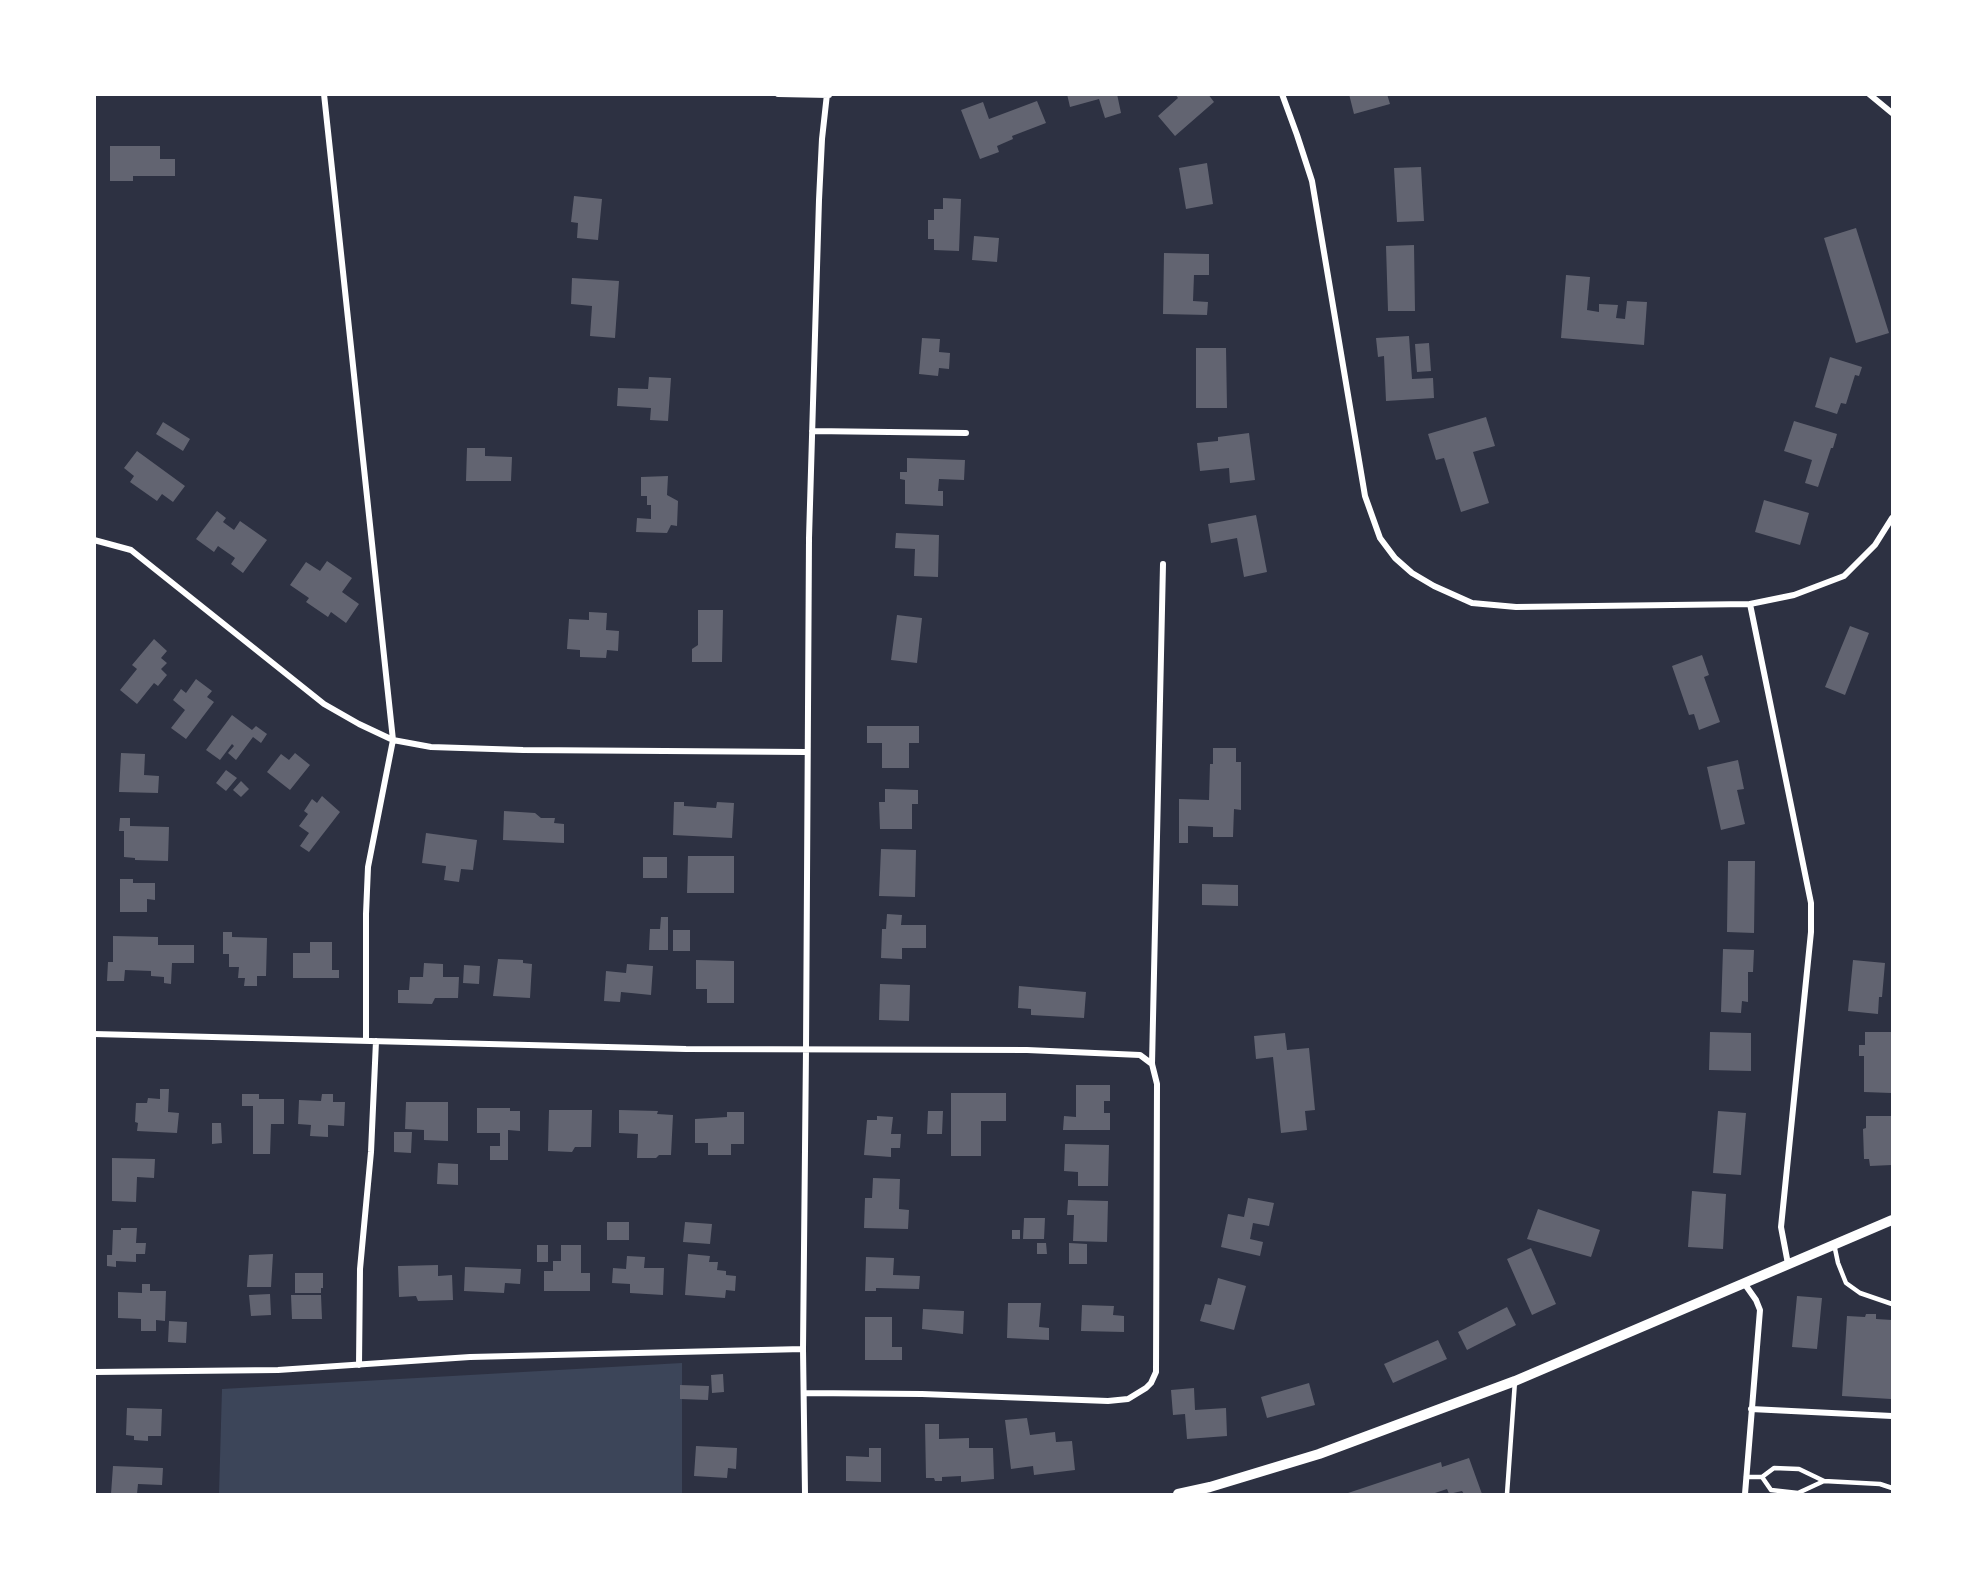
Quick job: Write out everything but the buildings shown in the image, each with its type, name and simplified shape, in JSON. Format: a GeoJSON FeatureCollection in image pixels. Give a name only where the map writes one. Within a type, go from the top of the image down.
{"type":"FeatureCollection","features":[{"type":"Feature","properties":{"kind":"street"},"geometry":{"type":"LineString","coordinates":[[324,94],[393,740],[369,867],[366,914],[366,1041]]}},
{"type":"Feature","properties":{"kind":"street"},"geometry":{"type":"LineString","coordinates":[[777,94],[828,95],[822,139],[819,200],[808,538],[802,1349],[805,1494]]}},
{"type":"Feature","properties":{"kind":"street"},"geometry":{"type":"LineString","coordinates":[[1282,94],[1312,181],[1365,496],[1380,538],[1395,558],[1412,573],[1472,603],[1516,607],[1750,604],[1794,595],[1844,576],[1875,545],[1893,518]]}},
{"type":"Feature","properties":{"kind":"street"},"geometry":{"type":"LineString","coordinates":[[1869,94],[1893,113]]}},
{"type":"Feature","properties":{"kind":"street"},"geometry":{"type":"LineString","coordinates":[[812,431],[966,433]]}},
{"type":"Feature","properties":{"kind":"street"},"geometry":{"type":"LineString","coordinates":[[94,540],[131,550],[324,704],[393,740],[431,747],[502,750],[806,752]]}},
{"type":"Feature","properties":{"kind":"street"},"geometry":{"type":"LineString","coordinates":[[804,1393],[922,1394],[1108,1401],[1128,1398],[1146,1388],[1156,1372],[1156,1084],[1152,1064],[1163,564]]}},
{"type":"Feature","properties":{"kind":"street"},"geometry":{"type":"LineString","coordinates":[[1750,604],[1811,903],[1810,943],[1781,1227],[1788,1264]]}},
{"type":"Feature","properties":{"kind":"street"},"geometry":{"type":"LineString","coordinates":[[94,1034],[496,1046],[1027,1050],[1140,1055],[1152,1064]]}},
{"type":"Feature","properties":{"kind":"street"},"geometry":{"type":"LineString","coordinates":[[359,1365],[360,1269],[371,1152],[376,1041]]}},
{"type":"Feature","properties":{"kind":"street"},"geometry":{"type":"LineString","coordinates":[[1178,1494],[1211,1491],[1319,1454],[1515,1381],[1893,1220]]}},
{"type":"Feature","properties":{"kind":"street"},"geometry":{"type":"LineString","coordinates":[[1744,1283],[1756,1299],[1760,1310],[1744,1494]]}},
{"type":"Feature","properties":{"kind":"street"},"geometry":{"type":"LineString","coordinates":[[94,1372],[278,1370],[470,1357],[802,1349]]}},
{"type":"Feature","properties":{"kind":"street"},"geometry":{"type":"LineString","coordinates":[[1751,1409],[1893,1416]]}},
{"type":"Feature","properties":{"kind":"lane"},"geometry":{"type":"LineString","coordinates":[[1834,1244],[1846,1283],[1860,1293],[1893,1304]]}},
{"type":"Feature","properties":{"kind":"lane"},"geometry":{"type":"LineString","coordinates":[[1507,1494],[1515,1381]]}},
{"type":"Feature","properties":{"kind":"lane"},"geometry":{"type":"LineString","coordinates":[[1746,1477],[1762,1477],[1774,1468],[1799,1469],[1824,1481],[1893,1488]]}},
{"type":"Feature","properties":{"kind":"lane"},"geometry":{"type":"LineString","coordinates":[[1762,1477],[1771,1490],[1798,1493],[1824,1481]]}},
{"type":"Feature","properties":{"kind":"shaded area"},"geometry":{"type":"Polygon","coordinates":[[[682,1363],[682,1494],[219,1494],[222,1389],[682,1363]]]}}]}
